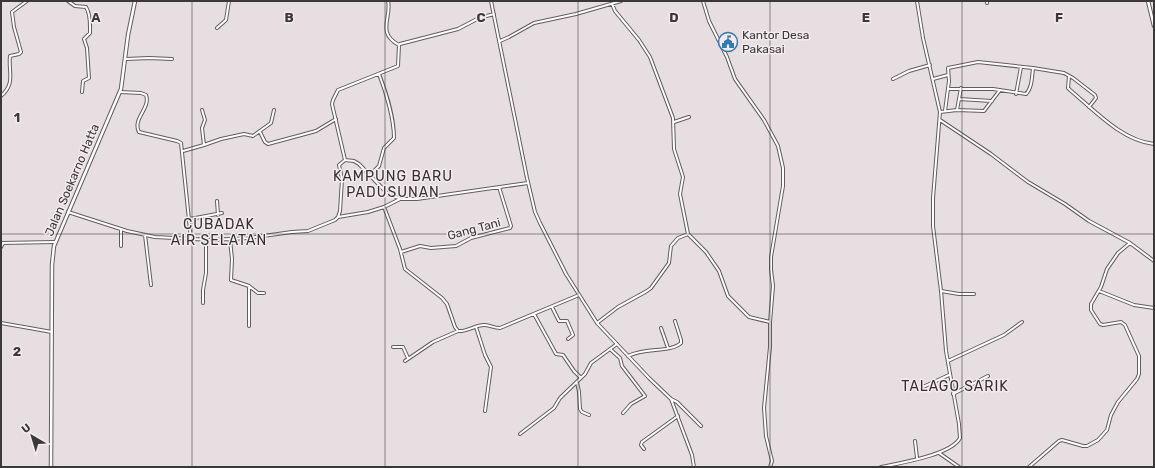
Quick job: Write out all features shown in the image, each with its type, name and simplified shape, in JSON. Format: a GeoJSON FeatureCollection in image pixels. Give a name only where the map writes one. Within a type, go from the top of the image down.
{"type":"FeatureCollection","features":[{"type":"Feature","properties":{"kind":"street"},"geometry":{"type":"LineString","coordinates":[[1,96],[8,89],[10,84],[10,56],[21,52],[12,14],[27,1]]}},
{"type":"Feature","properties":{"kind":"street"},"geometry":{"type":"LineString","coordinates":[[68,1],[75,6],[86,8],[90,17],[90,33],[84,39],[87,48],[89,78],[83,80],[82,92]]}},
{"type":"Feature","properties":{"kind":"street","name":"Jalan Soekarno Hatta"},"geometry":{"type":"LineString","coordinates":[[51,467],[52,265],[55,242],[120,92],[123,82],[128,35],[135,1]]}},
{"type":"Feature","properties":{"kind":"street"},"geometry":{"type":"LineString","coordinates":[[217,28],[226,20],[229,1]]}},
{"type":"Feature","properties":{"kind":"street"},"geometry":{"type":"LineString","coordinates":[[345,160],[332,102],[338,90],[395,68],[399,65],[399,45],[391,38],[386,28],[389,4],[388,1]]}},
{"type":"Feature","properties":{"kind":"street"},"geometry":{"type":"LineString","coordinates":[[491,1],[535,212],[566,274],[597,323],[670,399],[678,416],[692,456],[694,467]]}},
{"type":"Feature","properties":{"kind":"street"},"geometry":{"type":"LineString","coordinates":[[500,41],[534,24],[621,1]]}},
{"type":"Feature","properties":{"kind":"street"},"geometry":{"type":"LineString","coordinates":[[703,1],[709,21],[727,57],[734,79],[764,120],[778,146],[783,168],[783,186],[771,257],[773,286],[770,322],[770,347],[764,416],[766,436],[772,461],[770,467]]}},
{"type":"Feature","properties":{"kind":"street"},"geometry":{"type":"LineString","coordinates":[[881,467],[939,453],[952,446],[960,438],[948,361],[933,226],[933,198],[940,112],[917,1]]}},
{"type":"Feature","properties":{"kind":"street"},"geometry":{"type":"LineString","coordinates":[[1148,1],[1154,26]]}},
{"type":"Feature","properties":{"kind":"street"},"geometry":{"type":"LineString","coordinates":[[612,4],[615,11],[639,40],[650,57],[655,67],[674,122],[674,148],[683,177],[680,194],[688,234],[706,252],[719,271],[728,296],[749,318],[770,322]]}},
{"type":"Feature","properties":{"kind":"street"},"geometry":{"type":"LineString","coordinates":[[399,45],[458,29],[479,18],[494,14]]}},
{"type":"Feature","properties":{"kind":"street"},"geometry":{"type":"LineString","coordinates":[[126,59],[172,59]]}},
{"type":"Feature","properties":{"kind":"street"},"geometry":{"type":"LineString","coordinates":[[945,111],[949,68],[976,62],[1064,73],[1095,95],[1096,98],[1090,107]]}},
{"type":"Feature","properties":{"kind":"street"},"geometry":{"type":"LineString","coordinates":[[894,79],[909,71],[930,65]]}},
{"type":"Feature","properties":{"kind":"street"},"geometry":{"type":"LineString","coordinates":[[1016,94],[1021,67]]}},
{"type":"Feature","properties":{"kind":"street"},"geometry":{"type":"LineString","coordinates":[[948,89],[985,88],[1016,94],[1026,94],[1028,93],[1031,84],[1033,68]]}},
{"type":"Feature","properties":{"kind":"street"},"geometry":{"type":"LineString","coordinates":[[370,176],[378,166],[384,148],[394,138],[388,98],[379,74]]}},
{"type":"Feature","properties":{"kind":"street"},"geometry":{"type":"LineString","coordinates":[[933,79],[948,75]]}},
{"type":"Feature","properties":{"kind":"street"},"geometry":{"type":"LineString","coordinates":[[1069,76],[1068,88],[1116,129],[1134,139],[1154,144]]}},
{"type":"Feature","properties":{"kind":"street"},"geometry":{"type":"LineString","coordinates":[[957,110],[961,88]]}},
{"type":"Feature","properties":{"kind":"street"},"geometry":{"type":"LineString","coordinates":[[940,112],[957,110],[984,111],[1000,90]]}},
{"type":"Feature","properties":{"kind":"street"},"geometry":{"type":"LineString","coordinates":[[120,92],[141,93],[146,95],[147,104],[139,118],[138,131],[142,134],[179,141],[181,143],[191,238]]}},
{"type":"Feature","properties":{"kind":"street"},"geometry":{"type":"LineString","coordinates":[[959,100],[992,101]]}},
{"type":"Feature","properties":{"kind":"street"},"geometry":{"type":"LineString","coordinates":[[202,110],[205,120],[202,128],[204,146]]}},
{"type":"Feature","properties":{"kind":"street"},"geometry":{"type":"LineString","coordinates":[[182,151],[204,146],[221,138],[242,134],[254,136],[270,122],[274,110]]}},
{"type":"Feature","properties":{"kind":"street"},"geometry":{"type":"LineString","coordinates":[[674,122],[689,117]]}},
{"type":"Feature","properties":{"kind":"street"},"geometry":{"type":"LineString","coordinates":[[260,132],[266,144],[272,144],[316,131],[336,120]]}},
{"type":"Feature","properties":{"kind":"street"},"geometry":{"type":"LineString","coordinates":[[940,120],[991,154],[1028,182],[1065,204],[1089,221],[1130,243],[1154,261]]}},
{"type":"Feature","properties":{"kind":"street"},"geometry":{"type":"LineString","coordinates":[[345,160],[356,162],[387,193],[401,199],[413,199],[528,183]]}},
{"type":"Feature","properties":{"kind":"street"},"geometry":{"type":"LineString","coordinates":[[338,217],[340,212],[342,182],[339,165],[345,160]]}},
{"type":"Feature","properties":{"kind":"street","name":"Gang Tani"},"geometry":{"type":"LineString","coordinates":[[401,252],[420,246],[433,248],[456,246],[471,238],[510,228],[511,226],[499,186]]}},
{"type":"Feature","properties":{"kind":"street"},"geometry":{"type":"LineString","coordinates":[[68,212],[145,235],[166,238],[230,240],[308,231],[338,217],[368,212],[384,207],[401,199]]}},
{"type":"Feature","properties":{"kind":"street"},"geometry":{"type":"LineString","coordinates":[[217,201],[218,214]]}},
{"type":"Feature","properties":{"kind":"street"},"geometry":{"type":"LineString","coordinates":[[384,207],[401,252],[405,270],[439,294],[445,301],[458,331]]}},
{"type":"Feature","properties":{"kind":"street"},"geometry":{"type":"LineString","coordinates":[[190,219],[222,214]]}},
{"type":"Feature","properties":{"kind":"street"},"geometry":{"type":"LineString","coordinates":[[121,229],[121,246]]}},
{"type":"Feature","properties":{"kind":"street"},"geometry":{"type":"LineString","coordinates":[[597,323],[614,310],[651,288],[669,263],[671,246],[678,238],[688,234]]}},
{"type":"Feature","properties":{"kind":"street"},"geometry":{"type":"LineString","coordinates":[[145,235],[151,285]]}},
{"type":"Feature","properties":{"kind":"street"},"geometry":{"type":"LineString","coordinates":[[203,303],[203,290],[206,273],[206,239]]}},
{"type":"Feature","properties":{"kind":"street"},"geometry":{"type":"LineString","coordinates":[[230,240],[232,259],[231,280],[249,286],[258,293],[264,293]]}},
{"type":"Feature","properties":{"kind":"street"},"geometry":{"type":"LineString","coordinates":[[1,248],[2,243],[55,242]]}},
{"type":"Feature","properties":{"kind":"street"},"geometry":{"type":"LineString","coordinates":[[1030,467],[1059,441],[1062,440],[1083,446],[1092,444],[1098,440],[1106,430],[1118,402],[1138,379],[1140,356],[1125,325],[1121,322],[1103,325],[1100,324],[1091,310],[1091,304],[1099,291],[1107,269],[1118,253],[1130,243]]}},
{"type":"Feature","properties":{"kind":"street"},"geometry":{"type":"LineString","coordinates":[[249,286],[249,326]]}},
{"type":"Feature","properties":{"kind":"street"},"geometry":{"type":"LineString","coordinates":[[941,291],[960,294],[974,294]]}},
{"type":"Feature","properties":{"kind":"street"},"geometry":{"type":"LineString","coordinates":[[1099,291],[1134,305],[1154,308]]}},
{"type":"Feature","properties":{"kind":"street"},"geometry":{"type":"LineString","coordinates":[[405,360],[433,342],[458,331],[468,330],[484,325],[492,328],[500,328],[579,295]]}},
{"type":"Feature","properties":{"kind":"street"},"geometry":{"type":"LineString","coordinates":[[552,307],[559,321],[567,321],[573,335],[568,339]]}},
{"type":"Feature","properties":{"kind":"street"},"geometry":{"type":"LineString","coordinates":[[534,314],[556,354],[563,355],[581,378]]}},
{"type":"Feature","properties":{"kind":"street"},"geometry":{"type":"LineString","coordinates":[[628,356],[642,350],[677,346],[681,343],[675,321]]}},
{"type":"Feature","properties":{"kind":"street"},"geometry":{"type":"LineString","coordinates":[[948,361],[1004,335],[1022,322]]}},
{"type":"Feature","properties":{"kind":"street"},"geometry":{"type":"LineString","coordinates":[[1,323],[52,332]]}},
{"type":"Feature","properties":{"kind":"street"},"geometry":{"type":"LineString","coordinates":[[476,327],[490,367],[485,411]]}},
{"type":"Feature","properties":{"kind":"street"},"geometry":{"type":"LineString","coordinates":[[661,328],[668,348]]}},
{"type":"Feature","properties":{"kind":"street"},"geometry":{"type":"LineString","coordinates":[[520,434],[554,408],[559,399],[585,374],[591,363],[617,344]]}},
{"type":"Feature","properties":{"kind":"street"},"geometry":{"type":"LineString","coordinates":[[393,348],[403,347],[409,358]]}},
{"type":"Feature","properties":{"kind":"street"},"geometry":{"type":"LineString","coordinates":[[610,349],[620,359],[622,366],[645,396],[631,404],[623,413]]}},
{"type":"Feature","properties":{"kind":"street"},"geometry":{"type":"LineString","coordinates":[[923,387],[950,375]]}},
{"type":"Feature","properties":{"kind":"street"},"geometry":{"type":"LineString","coordinates":[[953,394],[988,376]]}},
{"type":"Feature","properties":{"kind":"street"},"geometry":{"type":"LineString","coordinates":[[577,382],[580,409],[588,415]]}},
{"type":"Feature","properties":{"kind":"street"},"geometry":{"type":"LineString","coordinates":[[670,399],[677,402],[701,426]]}},
{"type":"Feature","properties":{"kind":"street"},"geometry":{"type":"LineString","coordinates":[[644,449],[641,444],[642,442],[678,416]]}},
{"type":"Feature","properties":{"kind":"street"},"geometry":{"type":"LineString","coordinates":[[914,441],[917,458]]}},
{"type":"Feature","properties":{"kind":"street"},"geometry":{"type":"LineString","coordinates":[[939,453],[959,467]]}},
{"type":"Feature","properties":{"kind":"place","name":"Kantor Desa Pakasai"},"geometry":{"type":"Point","coordinates":[728,42]}},
{"type":"Feature","properties":{"kind":"district","name":"KAMPUNG BARU PADUSUNAN"},"geometry":{"type":"Point","coordinates":[393,184]}},
{"type":"Feature","properties":{"kind":"district","name":"CUBADAK AIR SELATAN"},"geometry":{"type":"Point","coordinates":[219,232]}},
{"type":"Feature","properties":{"kind":"district","name":"TALAGO SARIK"},"geometry":{"type":"Point","coordinates":[955,386]}}]}
